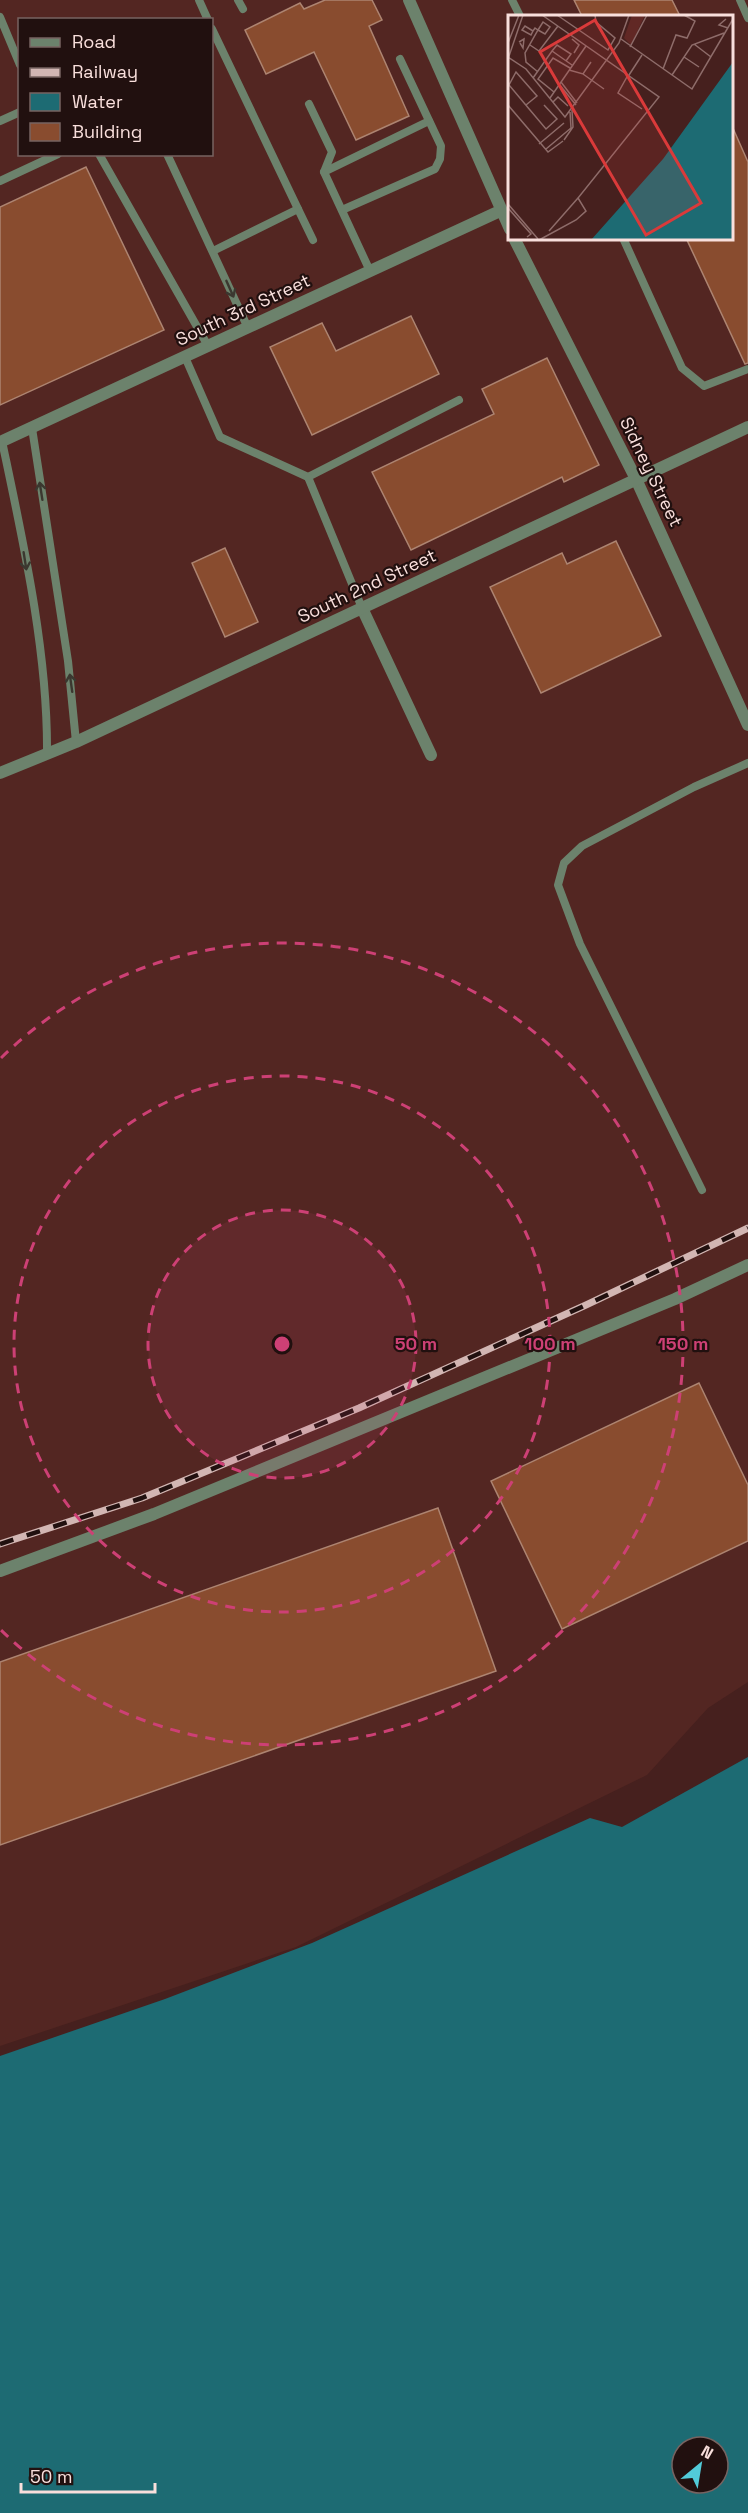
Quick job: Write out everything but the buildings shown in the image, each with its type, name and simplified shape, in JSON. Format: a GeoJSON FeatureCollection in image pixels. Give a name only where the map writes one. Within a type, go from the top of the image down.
{"type":"FeatureCollection","features":[{"type":"Feature","properties":{"kind":"street"},"geometry":{"type":"LineString","coordinates":[[408,0],[508,225]]}},
{"type":"Feature","properties":{"kind":"street","name":"South 3rd Street"},"geometry":{"type":"LineString","coordinates":[[1,442],[500,211]]}},
{"type":"Feature","properties":{"kind":"street","name":"Sidney Street"},"geometry":{"type":"LineString","coordinates":[[515,240],[636,479],[748,725]]}},
{"type":"Feature","properties":{"kind":"street","name":"South 2nd Street"},"geometry":{"type":"LineString","coordinates":[[0,773],[76,742],[748,427]]}},
{"type":"Feature","properties":{"kind":"street"},"geometry":{"type":"LineString","coordinates":[[363,608],[431,755]]}},
{"type":"Feature","properties":{"kind":"street"},"geometry":{"type":"LineString","coordinates":[[0,1571],[154,1514],[675,1299],[748,1265]]}},
{"type":"Feature","properties":{"kind":"lane"},"geometry":{"type":"LineString","coordinates":[[199,0],[207,18]]}},
{"type":"Feature","properties":{"kind":"lane"},"geometry":{"type":"LineString","coordinates":[[238,0],[243,9]]}},
{"type":"Feature","properties":{"kind":"lane"},"geometry":{"type":"LineString","coordinates":[[512,0],[520,15]]}},
{"type":"Feature","properties":{"kind":"lane"},"geometry":{"type":"LineString","coordinates":[[740,0],[748,18]]}},
{"type":"Feature","properties":{"kind":"lane"},"geometry":{"type":"LineString","coordinates":[[0,17],[18,60]]}},
{"type":"Feature","properties":{"kind":"lane"},"geometry":{"type":"LineString","coordinates":[[213,30],[313,240]]}},
{"type":"Feature","properties":{"kind":"lane"},"geometry":{"type":"LineString","coordinates":[[342,210],[435,169],[440,159],[441,146],[400,59]]}},
{"type":"Feature","properties":{"kind":"lane"},"geometry":{"type":"LineString","coordinates":[[309,104],[332,152],[324,172],[370,271]]}},
{"type":"Feature","properties":{"kind":"lane"},"geometry":{"type":"LineString","coordinates":[[1,118],[18,113]]}},
{"type":"Feature","properties":{"kind":"lane"},"geometry":{"type":"LineString","coordinates":[[324,172],[429,121]]}},
{"type":"Feature","properties":{"kind":"lane"},"geometry":{"type":"LineString","coordinates":[[0,181],[54,156]]}},
{"type":"Feature","properties":{"kind":"lane"},"geometry":{"type":"LineString","coordinates":[[100,156],[208,346]]}},
{"type":"Feature","properties":{"kind":"lane"},"geometry":{"type":"LineString","coordinates":[[168,156],[248,328]]}},
{"type":"Feature","properties":{"kind":"lane"},"geometry":{"type":"LineString","coordinates":[[213,251],[298,209]]}},
{"type":"Feature","properties":{"kind":"lane"},"geometry":{"type":"LineString","coordinates":[[623,240],[682,368],[704,386],[748,369]]}},
{"type":"Feature","properties":{"kind":"lane"},"geometry":{"type":"LineString","coordinates":[[185,357],[220,437],[308,477],[363,608]]}},
{"type":"Feature","properties":{"kind":"lane"},"geometry":{"type":"LineString","coordinates":[[308,477],[459,400]]}},
{"type":"Feature","properties":{"kind":"lane"},"geometry":{"type":"LineString","coordinates":[[32,428],[68,661],[76,742]]}},
{"type":"Feature","properties":{"kind":"lane"},"geometry":{"type":"LineString","coordinates":[[1,442],[18,517],[42,664],[46,699],[47,753]]}},
{"type":"Feature","properties":{"kind":"lane"},"geometry":{"type":"LineString","coordinates":[[702,1190],[580,944],[558,885],[564,863],[582,846],[679,795],[748,763]]}},
{"type":"Feature","properties":{"kind":"shaded area"},"geometry":{"type":"Polygon","coordinates":[[[0,0],[748,0],[748,1682],[708,1708],[647,1775],[296,1947],[0,2046],[0,0]]]}},
{"type":"Feature","properties":{"kind":"water"},"geometry":{"type":"Polygon","coordinates":[[[748,1757],[748,2513],[0,2513],[0,2056],[165,1999],[312,1943],[590,1818],[622,1827],[748,1757]]]}},
{"type":"Feature","properties":{"kind":"railway"},"geometry":{"type":"LineString","coordinates":[[0,1544],[142,1498],[359,1408],[586,1305],[748,1228]]}}]}
